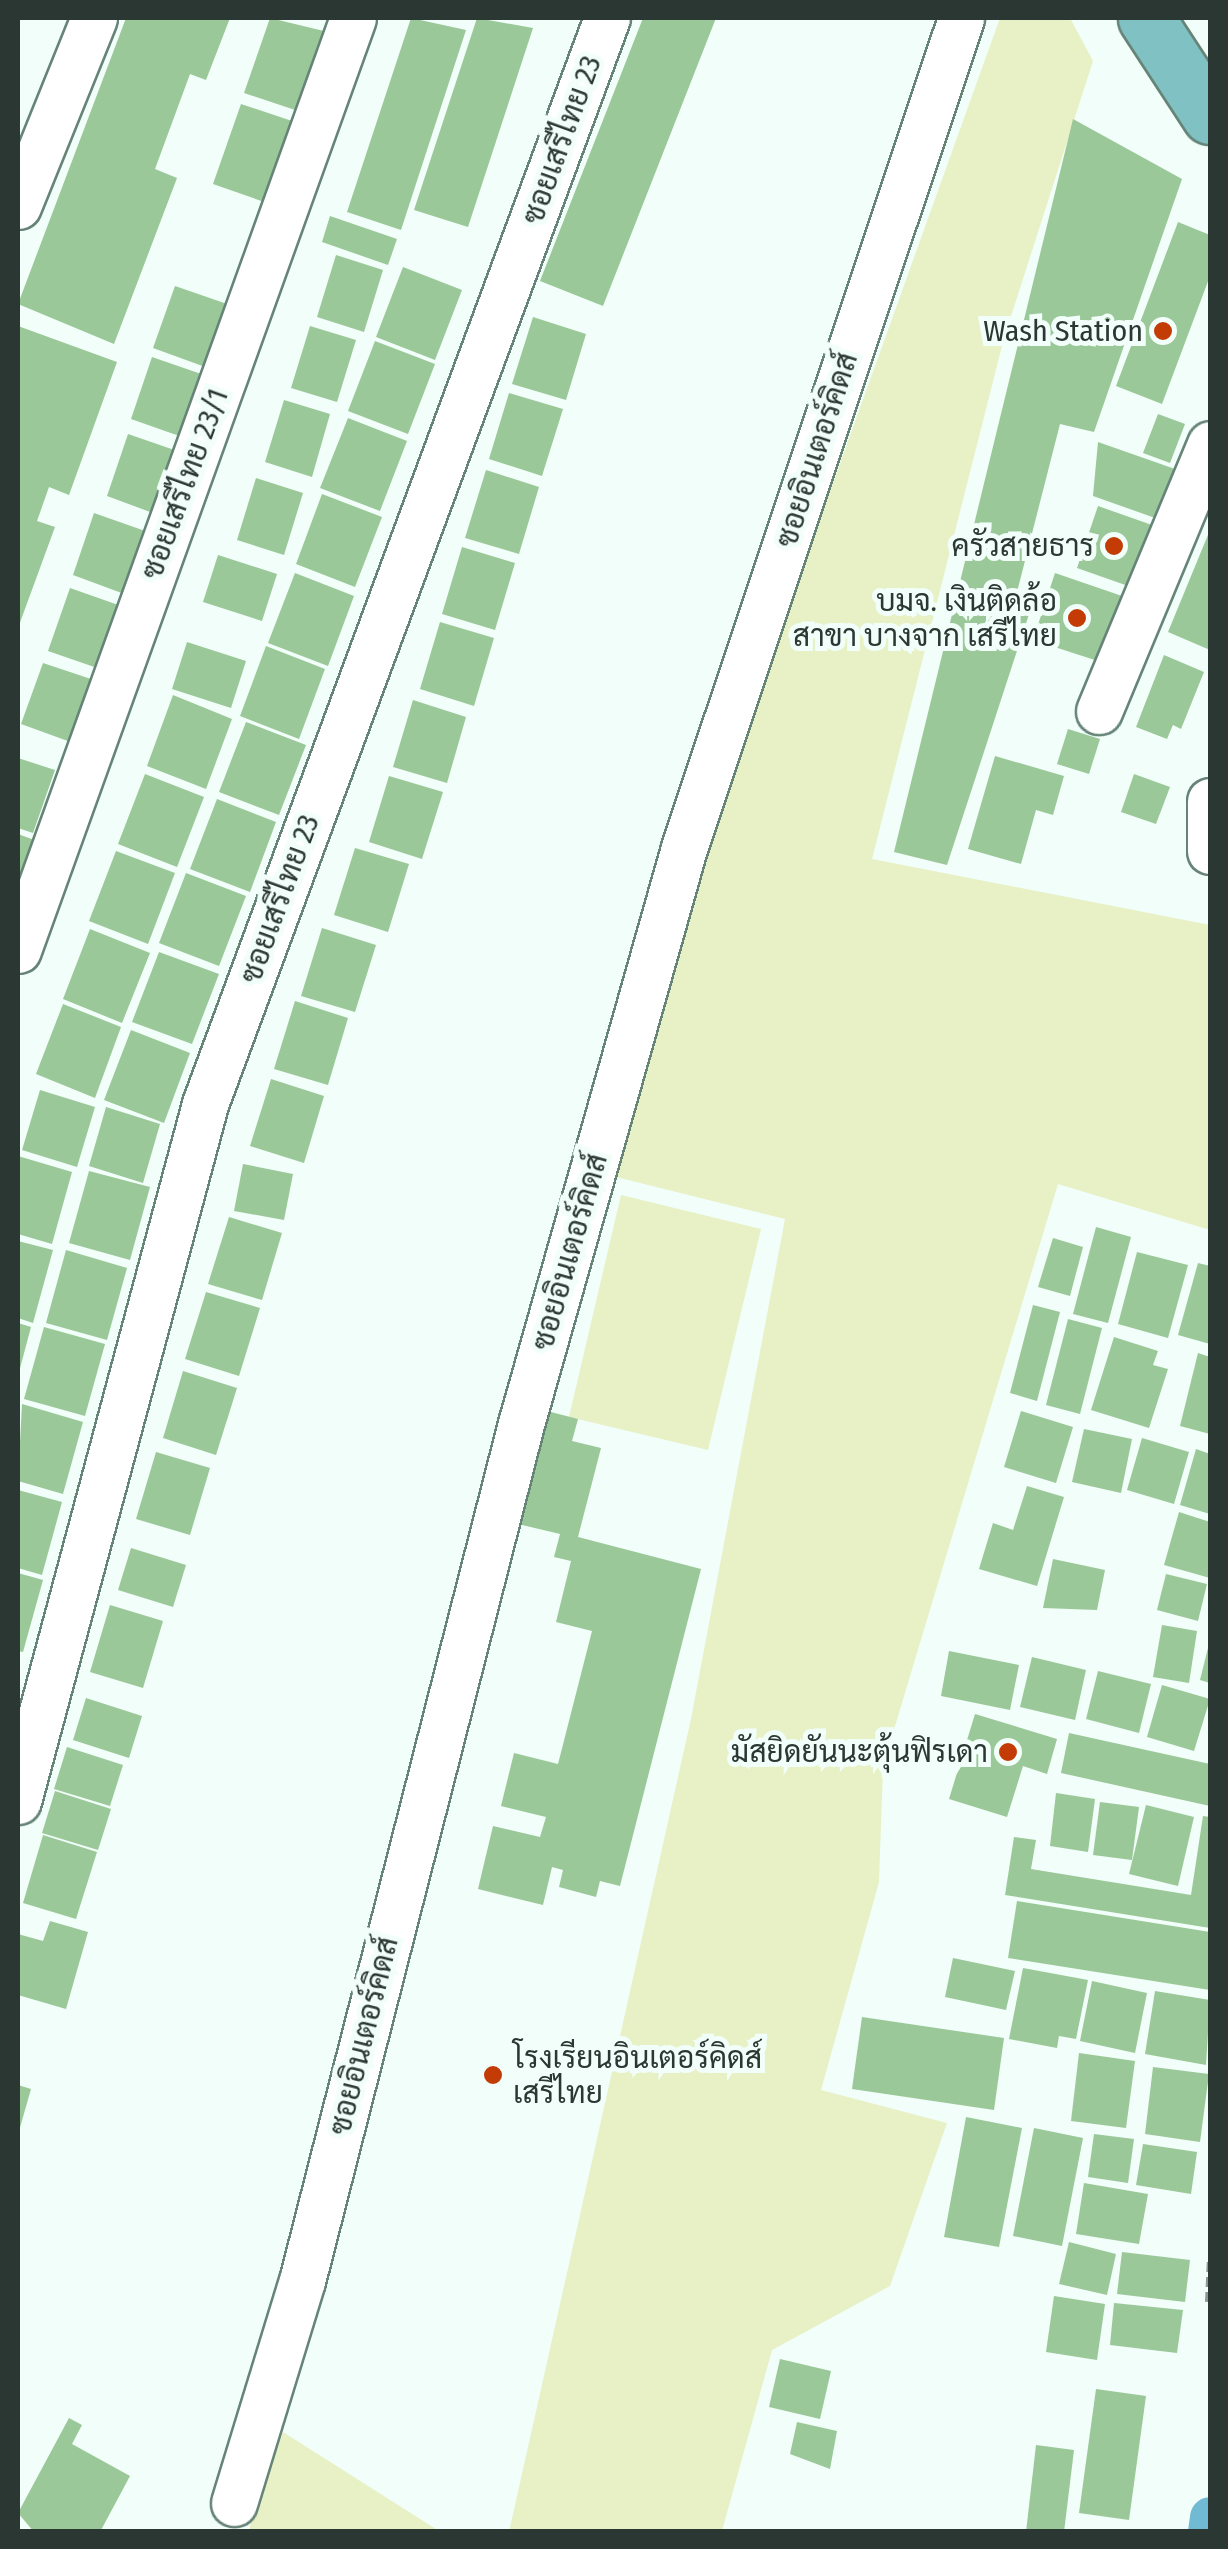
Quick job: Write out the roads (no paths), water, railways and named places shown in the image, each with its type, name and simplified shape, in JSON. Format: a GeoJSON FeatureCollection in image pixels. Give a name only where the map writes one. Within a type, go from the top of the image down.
{"type":"FeatureCollection","features":[{"type":"Feature","properties":{"kind":"main road"},"geometry":{"type":"LineString","coordinates":[[1146,18],[1210,116]]}},
{"type":"Feature","properties":{"kind":"street"},"geometry":{"type":"LineString","coordinates":[[18,206],[94,18]]}},
{"type":"Feature","properties":{"kind":"street","name":"ซอยเสรีไทย 23/1"},"geometry":{"type":"LineString","coordinates":[[18,950],[353,18]]}},
{"type":"Feature","properties":{"kind":"street","name":"ซอยเสรีไทย 23"},"geometry":{"type":"LineString","coordinates":[[18,1802],[205,1104],[608,18]]}},
{"type":"Feature","properties":{"kind":"street","name":"ซอยอินเตอร์คิดส์"},"geometry":{"type":"LineString","coordinates":[[234,2503],[302,2282],[521,1424],[684,848],[961,18]]}},
{"type":"Feature","properties":{"kind":"street"},"geometry":{"type":"LineString","coordinates":[[1099,711],[1210,444]]}},
{"type":"Feature","properties":{"kind":"street"},"geometry":{"type":"LineString","coordinates":[[1210,802],[1210,851]]}},
{"type":"Feature","properties":{"kind":"waterway"},"geometry":{"type":"LineString","coordinates":[[1208,2532],[1210,2517]]}},
{"type":"Feature","properties":{"kind":"place","name":"Wash Station"},"geometry":{"type":"Point","coordinates":[1163,331]}},
{"type":"Feature","properties":{"kind":"place","name":"ครัวสายธาร"},"geometry":{"type":"Point","coordinates":[1114,546]}},
{"type":"Feature","properties":{"kind":"place","name":"บมจ. เงินติดล้อ สาขา บางจาก เสรีไทย"},"geometry":{"type":"Point","coordinates":[1077,618]}},
{"type":"Feature","properties":{"kind":"place","name":"มัสยิดยันนะตุ้นฟิรเดา"},"geometry":{"type":"Point","coordinates":[1008,1752]}},
{"type":"Feature","properties":{"kind":"place","name":"โรงเรียนอินเตอร์คิดส์ เสรีไทย"},"geometry":{"type":"Point","coordinates":[493,2075]}}]}
